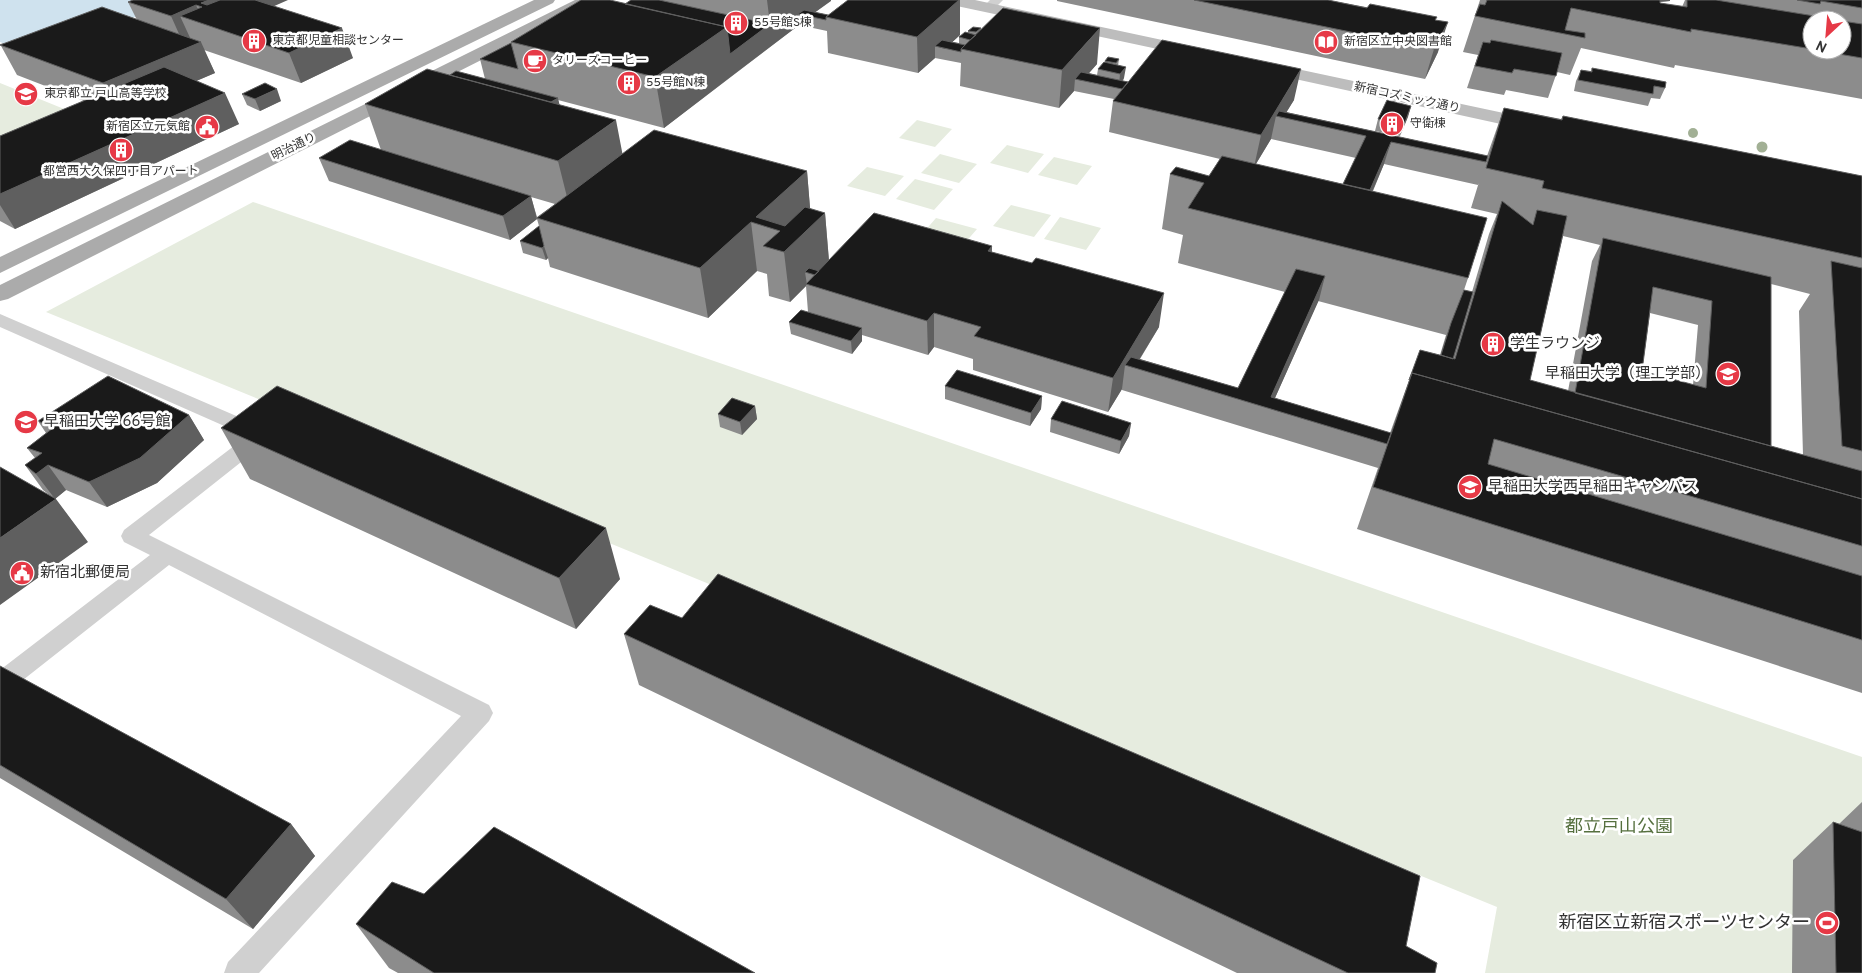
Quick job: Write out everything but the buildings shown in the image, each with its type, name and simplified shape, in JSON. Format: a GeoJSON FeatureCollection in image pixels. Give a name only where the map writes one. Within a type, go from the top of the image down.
{"type":"FeatureCollection","features":[{"type":"Feature","properties":{"kind":"main road","name":"明治通り"},"geometry":{"type":"LineString","coordinates":[[0,266],[546,0]]}},
{"type":"Feature","properties":{"kind":"main road","name":"明治通り"},"geometry":{"type":"LineString","coordinates":[[0,294],[588,0]]}},
{"type":"Feature","properties":{"kind":"street"},"geometry":{"type":"LineString","coordinates":[[952,0],[993,4],[1212,56]]}},
{"type":"Feature","properties":{"kind":"street","name":"新宿コズミック通り"},"geometry":{"type":"LineString","coordinates":[[1250,64],[1551,129]]}},
{"type":"Feature","properties":{"kind":"lane"},"geometry":{"type":"LineString","coordinates":[[0,320],[262,435],[132,536],[166,555],[480,713],[238,973]]}},
{"type":"Feature","properties":{"kind":"lane"},"geometry":{"type":"LineString","coordinates":[[0,684],[166,555]]}},
{"type":"Feature","properties":{"kind":"green space"},"geometry":{"type":"Polygon","coordinates":[[[0,83],[74,113],[0,146],[0,83]]]}},
{"type":"Feature","properties":{"kind":"green space"},"geometry":{"type":"Polygon","coordinates":[[[917,120],[952,129],[935,147],[899,138],[917,120]]]}},
{"type":"Feature","properties":{"kind":"green space"},"geometry":{"type":"Polygon","coordinates":[[[1007,145],[1044,154],[1028,173],[990,163],[1007,145]]]}},
{"type":"Feature","properties":{"kind":"green space"},"geometry":{"type":"Polygon","coordinates":[[[940,154],[977,164],[959,183],[921,173],[940,154]]]}},
{"type":"Feature","properties":{"kind":"green space"},"geometry":{"type":"Polygon","coordinates":[[[1054,157],[1092,166],[1077,185],[1038,175],[1054,157]]]}},
{"type":"Feature","properties":{"kind":"green space"},"geometry":{"type":"Polygon","coordinates":[[[867,167],[904,176],[885,196],[847,186],[867,167]]]}},
{"type":"Feature","properties":{"kind":"green space"},"geometry":{"type":"Polygon","coordinates":[[[915,179],[953,189],[934,210],[896,199],[915,179]]]}},
{"type":"Feature","properties":{"kind":"green space","name":"都立戸山公園"},"geometry":{"type":"Polygon","coordinates":[[[253,202],[1862,757],[1862,973],[1485,973],[1497,907],[46,312],[253,202]]]}},
{"type":"Feature","properties":{"kind":"green space"},"geometry":{"type":"Polygon","coordinates":[[[1011,205],[1051,215],[1034,237],[993,226],[1011,205]]]}},
{"type":"Feature","properties":{"kind":"green space"},"geometry":{"type":"Polygon","coordinates":[[[1060,217],[1101,228],[1086,250],[1044,239],[1060,217]]]}},
{"type":"Feature","properties":{"kind":"green space"},"geometry":{"type":"Polygon","coordinates":[[[936,218],[977,229],[958,251],[917,240],[936,218]]]}},
{"type":"Feature","properties":{"kind":"water"},"geometry":{"type":"Polygon","coordinates":[[[0,0],[132,0],[157,8],[38,57],[0,42],[0,0]]]}},
{"type":"Feature","properties":{"kind":"place","name":"55号館S棟"},"geometry":{"type":"Point","coordinates":[736,23]}},
{"type":"Feature","properties":{"kind":"place","name":"東京都児童相談センター"},"geometry":{"type":"Point","coordinates":[254,41]}},
{"type":"Feature","properties":{"kind":"place","name":"新宿区立中央図書館"},"geometry":{"type":"Point","coordinates":[1326,42]}},
{"type":"Feature","properties":{"kind":"place","name":"タリーズコーヒー"},"geometry":{"type":"Point","coordinates":[535,61]}},
{"type":"Feature","properties":{"kind":"place","name":"55号館N棟"},"geometry":{"type":"Point","coordinates":[629,83]}},
{"type":"Feature","properties":{"kind":"place","name":"東京都立 戸山高等学校"},"geometry":{"type":"Point","coordinates":[26,94]}},
{"type":"Feature","properties":{"kind":"place","name":"守衛棟"},"geometry":{"type":"Point","coordinates":[1392,124]}},
{"type":"Feature","properties":{"kind":"place","name":"新宿区立元気館"},"geometry":{"type":"Point","coordinates":[207,127]}},
{"type":"Feature","properties":{"kind":"place","name":"都営西大久保四丁目アパート"},"geometry":{"type":"Point","coordinates":[121,150]}},
{"type":"Feature","properties":{"kind":"place","name":"学生ラウンジ"},"geometry":{"type":"Point","coordinates":[1493,344]}},
{"type":"Feature","properties":{"kind":"place","name":"早稲田大学（理工学部）"},"geometry":{"type":"Point","coordinates":[1728,374]}},
{"type":"Feature","properties":{"kind":"place","name":"早稲田大学 66号館"},"geometry":{"type":"Point","coordinates":[26,422]}},
{"type":"Feature","properties":{"kind":"place","name":"早稲田大学西早稲田キャンパス"},"geometry":{"type":"Point","coordinates":[1470,487]}},
{"type":"Feature","properties":{"kind":"place","name":"新宿北郵便局"},"geometry":{"type":"Point","coordinates":[22,573]}},
{"type":"Feature","properties":{"kind":"place","name":"新宿区立新宿スポーツセンター"},"geometry":{"type":"Point","coordinates":[1827,923]}}]}
